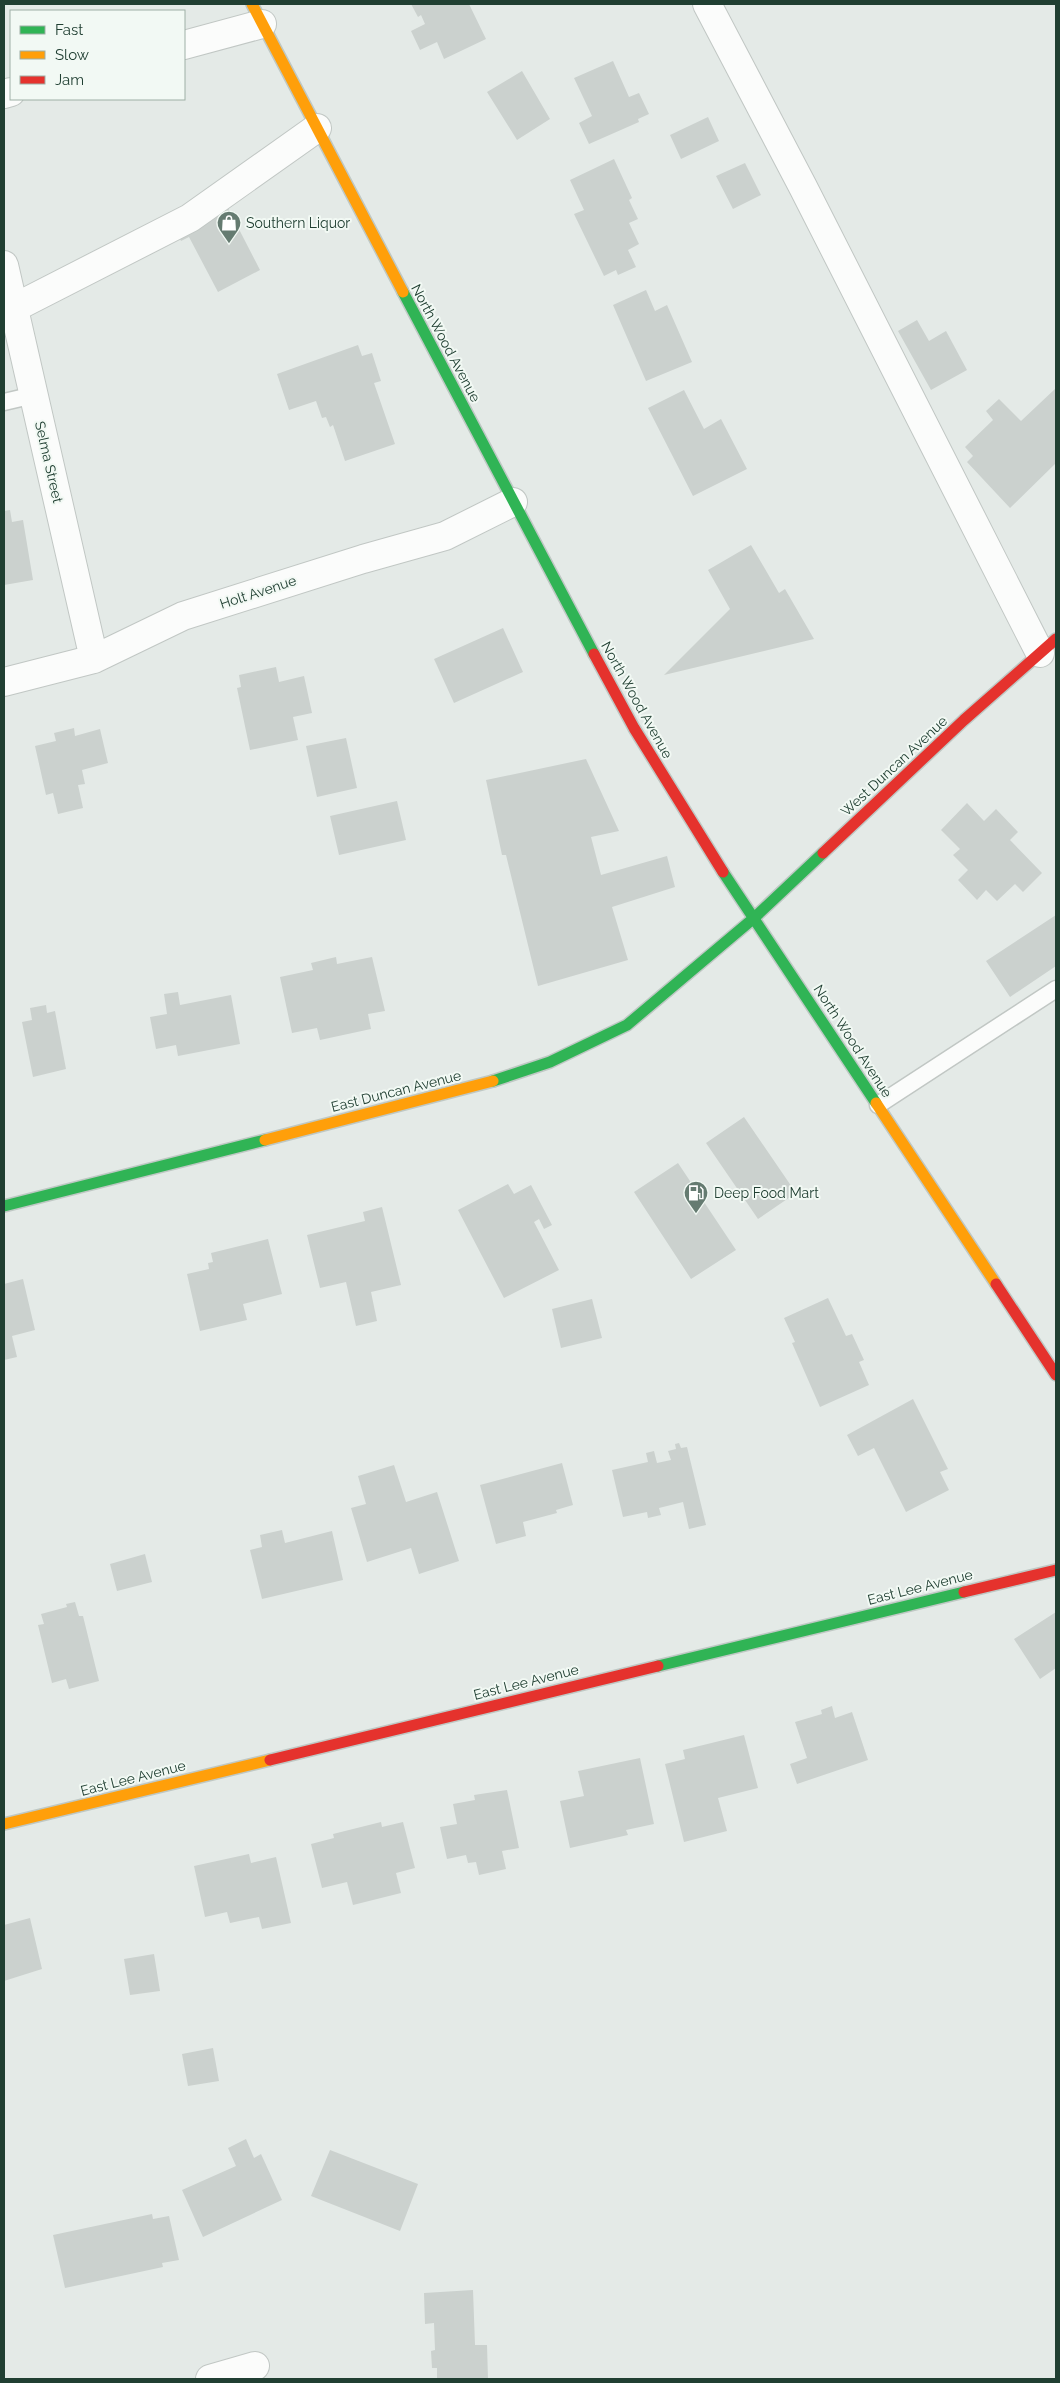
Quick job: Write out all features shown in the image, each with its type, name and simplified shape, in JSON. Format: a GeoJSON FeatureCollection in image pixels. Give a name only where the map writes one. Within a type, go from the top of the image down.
{"type":"FeatureCollection","features":[{"type":"Feature","properties":{"kind":"street"},"geometry":{"type":"LineString","coordinates":[[707,4],[812,205],[1048,646]]}},
{"type":"Feature","properties":{"kind":"street"},"geometry":{"type":"LineString","coordinates":[[185,45],[257,14]]}},
{"type":"Feature","properties":{"kind":"street","name":"North Wood Avenue"},"geometry":{"type":"LineString","coordinates":[[257,14],[634,728],[700,838],[1056,1375]]}},
{"type":"Feature","properties":{"kind":"street"},"geometry":{"type":"LineString","coordinates":[[14,308],[190,218],[317,128]]}},
{"type":"Feature","properties":{"kind":"street","name":"Selma Street"},"geometry":{"type":"LineString","coordinates":[[4,265],[94,659]]}},
{"type":"Feature","properties":{"kind":"street","name":"Holt Avenue"},"geometry":{"type":"LineString","coordinates":[[4,682],[94,659],[183,616],[363,559],[445,536],[513,502]]}},
{"type":"Feature","properties":{"kind":"street","name":"West Duncan Avenue"},"geometry":{"type":"LineString","coordinates":[[754,918],[964,720],[1048,646]]}},
{"type":"Feature","properties":{"kind":"street","name":"East Duncan Avenue"},"geometry":{"type":"LineString","coordinates":[[4,1206],[470,1088],[550,1062],[627,1025],[754,918]]}},
{"type":"Feature","properties":{"kind":"street","name":"East Lee Avenue"},"geometry":{"type":"LineString","coordinates":[[4,1824],[1056,1570]]}},
{"type":"Feature","properties":{"kind":"street"},"geometry":{"type":"LineString","coordinates":[[210,2379],[255,2366]]}},
{"type":"Feature","properties":{"kind":"lane"},"geometry":{"type":"LineString","coordinates":[[4,402],[34,395]]}},
{"type":"Feature","properties":{"kind":"lane"},"geometry":{"type":"LineString","coordinates":[[878,1104],[1056,989]]}},
{"type":"Feature","properties":{"kind":"building"},"geometry":{"type":"Polygon","coordinates":[[[411,4],[469,4],[486,39],[444,59],[437,42],[420,50],[411,31],[425,24],[421,15],[418,17],[411,4]]]}},
{"type":"Feature","properties":{"kind":"building"},"geometry":{"type":"Polygon","coordinates":[[[613,61],[629,97],[639,93],[649,114],[638,119],[639,122],[589,144],[579,123],[592,116],[574,78],[613,61]]]}},
{"type":"Feature","properties":{"kind":"building"},"geometry":{"type":"Polygon","coordinates":[[[522,71],[550,119],[517,140],[487,92],[522,71]]]}},
{"type":"Feature","properties":{"kind":"building"},"geometry":{"type":"Polygon","coordinates":[[[708,117],[719,141],[681,159],[670,135],[708,117]]]}},
{"type":"Feature","properties":{"kind":"building"},"geometry":{"type":"Polygon","coordinates":[[[614,159],[632,198],[629,200],[638,219],[629,223],[639,244],[628,250],[636,267],[618,275],[616,270],[604,276],[574,214],[584,210],[570,180],[614,159]]]}},
{"type":"Feature","properties":{"kind":"building"},"geometry":{"type":"Polygon","coordinates":[[[745,163],[761,195],[733,209],[716,176],[745,163]]]}},
{"type":"Feature","properties":{"kind":"building"},"geometry":{"type":"Polygon","coordinates":[[[227,206],[260,270],[218,292],[189,237],[181,241],[177,232],[227,206]]]}},
{"type":"Feature","properties":{"kind":"building"},"geometry":{"type":"Polygon","coordinates":[[[646,290],[655,311],[667,305],[692,362],[646,381],[613,305],[646,290]]]}},
{"type":"Feature","properties":{"kind":"building"},"geometry":{"type":"Polygon","coordinates":[[[917,320],[929,341],[946,331],[967,370],[931,390],[898,331],[917,320]]]}},
{"type":"Feature","properties":{"kind":"building"},"geometry":{"type":"Polygon","coordinates":[[[358,345],[362,356],[372,353],[381,381],[374,383],[395,444],[345,461],[333,425],[330,427],[326,417],[322,418],[316,401],[289,410],[277,374],[358,345]]]}},
{"type":"Feature","properties":{"kind":"building"},"geometry":{"type":"Polygon","coordinates":[[[1056,388],[1056,463],[1010,508],[967,462],[973,456],[965,447],[993,420],[986,411],[999,399],[1021,421],[1056,388]]]}},
{"type":"Feature","properties":{"kind":"building"},"geometry":{"type":"Polygon","coordinates":[[[684,390],[704,429],[721,419],[747,469],[693,496],[648,408],[684,390]]]}},
{"type":"Feature","properties":{"kind":"building"},"geometry":{"type":"Polygon","coordinates":[[[10,510],[12,522],[23,520],[33,580],[4,585],[4,511],[10,510]]]}},
{"type":"Feature","properties":{"kind":"building"},"geometry":{"type":"Polygon","coordinates":[[[751,545],[779,593],[785,589],[814,639],[664,675],[730,609],[708,570],[751,545]]]}},
{"type":"Feature","properties":{"kind":"building"},"geometry":{"type":"Polygon","coordinates":[[[503,628],[523,672],[454,703],[434,659],[503,628]]]}},
{"type":"Feature","properties":{"kind":"building"},"geometry":{"type":"Polygon","coordinates":[[[276,667],[279,682],[304,676],[312,713],[293,717],[298,740],[250,750],[237,688],[241,687],[239,675],[276,667]]]}},
{"type":"Feature","properties":{"kind":"building"},"geometry":{"type":"Polygon","coordinates":[[[74,728],[75,736],[100,729],[108,763],[82,770],[85,784],[78,785],[83,808],[58,814],[53,793],[46,795],[35,746],[56,741],[54,733],[74,728]]]}},
{"type":"Feature","properties":{"kind":"building"},"geometry":{"type":"Polygon","coordinates":[[[346,738],[357,788],[317,797],[306,746],[346,738]]]}},
{"type":"Feature","properties":{"kind":"building"},"geometry":{"type":"Polygon","coordinates":[[[586,759],[619,831],[591,837],[601,875],[667,856],[675,887],[612,907],[628,960],[538,986],[506,855],[502,855],[486,780],[586,759]]]}},
{"type":"Feature","properties":{"kind":"building"},"geometry":{"type":"Polygon","coordinates":[[[397,801],[406,840],[339,855],[330,816],[397,801]]]}},
{"type":"Feature","properties":{"kind":"building"},"geometry":{"type":"Polygon","coordinates":[[[967,803],[984,821],[996,809],[1018,832],[1010,840],[1042,873],[1023,892],[1015,884],[997,901],[986,890],[977,900],[958,880],[968,870],[953,855],[960,849],[941,830],[967,803]]]}},
{"type":"Feature","properties":{"kind":"building"},"geometry":{"type":"Polygon","coordinates":[[[1056,915],[1056,966],[1010,997],[986,961],[1056,915]]]}},
{"type":"Feature","properties":{"kind":"building"},"geometry":{"type":"Polygon","coordinates":[[[336,957],[337,964],[372,957],[385,1011],[368,1014],[371,1029],[320,1040],[317,1028],[292,1033],[280,977],[313,970],[311,963],[336,957]]]}},
{"type":"Feature","properties":{"kind":"building"},"geometry":{"type":"Polygon","coordinates":[[[178,992],[180,1005],[231,995],[240,1044],[178,1056],[176,1045],[156,1049],[150,1017],[167,1014],[164,994],[178,992]]]}},
{"type":"Feature","properties":{"kind":"building"},"geometry":{"type":"Polygon","coordinates":[[[46,1005],[47,1013],[55,1011],[66,1069],[33,1077],[22,1022],[32,1020],[30,1008],[46,1005]]]}},
{"type":"Feature","properties":{"kind":"building"},"geometry":{"type":"Polygon","coordinates":[[[744,1117],[796,1193],[758,1219],[706,1143],[744,1117]]]}},
{"type":"Feature","properties":{"kind":"building"},"geometry":{"type":"Polygon","coordinates":[[[678,1163],[736,1250],[691,1279],[634,1192],[678,1163]]]}},
{"type":"Feature","properties":{"kind":"building"},"geometry":{"type":"Polygon","coordinates":[[[508,1184],[514,1194],[531,1185],[552,1225],[544,1229],[539,1219],[534,1222],[559,1270],[504,1298],[458,1210],[508,1184]]]}},
{"type":"Feature","properties":{"kind":"building"},"geometry":{"type":"Polygon","coordinates":[[[382,1207],[401,1285],[371,1292],[377,1321],[356,1326],[346,1282],[320,1288],[307,1235],[365,1221],[363,1212],[382,1207]]]}},
{"type":"Feature","properties":{"kind":"building"},"geometry":{"type":"Polygon","coordinates":[[[268,1239],[282,1294],[243,1304],[247,1320],[200,1331],[187,1274],[209,1269],[208,1263],[213,1262],[211,1253],[268,1239]]]}},
{"type":"Feature","properties":{"kind":"building"},"geometry":{"type":"Polygon","coordinates":[[[23,1279],[35,1330],[12,1336],[17,1357],[4,1360],[4,1284],[23,1279]]]}},
{"type":"Feature","properties":{"kind":"building"},"geometry":{"type":"Polygon","coordinates":[[[828,1298],[846,1336],[852,1334],[864,1360],[859,1362],[869,1385],[820,1407],[792,1343],[795,1342],[784,1318],[828,1298]]]}},
{"type":"Feature","properties":{"kind":"building"},"geometry":{"type":"Polygon","coordinates":[[[592,1299],[602,1338],[561,1348],[552,1309],[592,1299]]]}},
{"type":"Feature","properties":{"kind":"building"},"geometry":{"type":"Polygon","coordinates":[[[913,1399],[948,1469],[940,1472],[949,1490],[906,1512],[874,1448],[858,1456],[847,1435],[913,1399]]]}},
{"type":"Feature","properties":{"kind":"building"},"geometry":{"type":"Polygon","coordinates":[[[679,1443],[681,1448],[687,1447],[706,1525],[689,1529],[683,1502],[659,1508],[661,1515],[648,1518],[647,1512],[623,1517],[612,1470],[648,1462],[646,1453],[654,1451],[657,1463],[671,1460],[668,1451],[676,1449],[675,1444],[679,1443]]]}},
{"type":"Feature","properties":{"kind":"building"},"geometry":{"type":"Polygon","coordinates":[[[562,1463],[573,1505],[556,1510],[557,1513],[523,1522],[526,1536],[496,1544],[480,1485],[562,1463]]]}},
{"type":"Feature","properties":{"kind":"building"},"geometry":{"type":"Polygon","coordinates":[[[394,1465],[406,1502],[437,1492],[459,1561],[419,1574],[411,1548],[367,1562],[351,1508],[366,1504],[358,1476],[394,1465]]]}},
{"type":"Feature","properties":{"kind":"building"},"geometry":{"type":"Polygon","coordinates":[[[282,1530],[285,1543],[332,1531],[343,1580],[262,1599],[250,1550],[262,1547],[260,1535],[282,1530]]]}},
{"type":"Feature","properties":{"kind":"building"},"geometry":{"type":"Polygon","coordinates":[[[145,1554],[152,1582],[117,1591],[110,1564],[145,1554]]]}},
{"type":"Feature","properties":{"kind":"building"},"geometry":{"type":"Polygon","coordinates":[[[75,1602],[79,1616],[83,1616],[99,1681],[69,1689],[66,1679],[52,1683],[38,1625],[44,1624],[41,1614],[67,1607],[66,1604],[75,1602]]]}},
{"type":"Feature","properties":{"kind":"building"},"geometry":{"type":"Polygon","coordinates":[[[1056,1612],[1056,1668],[1040,1679],[1014,1639],[1056,1612]]]}},
{"type":"Feature","properties":{"kind":"building"},"geometry":{"type":"Polygon","coordinates":[[[832,1706],[835,1718],[852,1712],[868,1760],[797,1784],[790,1764],[807,1758],[795,1722],[822,1714],[821,1710],[832,1706]]]}},
{"type":"Feature","properties":{"kind":"building"},"geometry":{"type":"Polygon","coordinates":[[[744,1735],[758,1788],[718,1798],[727,1831],[684,1842],[665,1764],[685,1759],[683,1750],[744,1735]]]}},
{"type":"Feature","properties":{"kind":"building"},"geometry":{"type":"Polygon","coordinates":[[[640,1758],[654,1824],[626,1830],[628,1835],[570,1848],[560,1801],[584,1796],[578,1771],[640,1758]]]}},
{"type":"Feature","properties":{"kind":"building"},"geometry":{"type":"Polygon","coordinates":[[[507,1790],[519,1848],[502,1851],[506,1869],[479,1875],[476,1862],[468,1863],[466,1855],[447,1859],[440,1827],[457,1824],[453,1804],[475,1800],[474,1795],[507,1790]]]}},
{"type":"Feature","properties":{"kind":"building"},"geometry":{"type":"Polygon","coordinates":[[[381,1822],[382,1827],[403,1822],[415,1868],[396,1873],[401,1893],[353,1905],[347,1882],[322,1888],[311,1844],[334,1838],[333,1834],[381,1822]]]}},
{"type":"Feature","properties":{"kind":"building"},"geometry":{"type":"Polygon","coordinates":[[[249,1854],[251,1863],[276,1857],[291,1923],[262,1929],[259,1917],[230,1923],[227,1912],[205,1917],[194,1866],[249,1854]]]}},
{"type":"Feature","properties":{"kind":"building"},"geometry":{"type":"Polygon","coordinates":[[[30,1918],[42,1969],[4,1981],[4,1925],[30,1918]]]}},
{"type":"Feature","properties":{"kind":"building"},"geometry":{"type":"Polygon","coordinates":[[[154,1954],[160,1991],[130,1995],[124,1959],[154,1954]]]}},
{"type":"Feature","properties":{"kind":"building"},"geometry":{"type":"Polygon","coordinates":[[[213,2048],[219,2081],[188,2086],[182,2054],[213,2048]]]}},
{"type":"Feature","properties":{"kind":"building"},"geometry":{"type":"Polygon","coordinates":[[[246,2139],[254,2158],[261,2154],[282,2200],[203,2237],[182,2190],[236,2166],[228,2148],[246,2139]]]}},
{"type":"Feature","properties":{"kind":"building"},"geometry":{"type":"Polygon","coordinates":[[[330,2150],[418,2184],[400,2231],[311,2196],[330,2150]]]}},
{"type":"Feature","properties":{"kind":"building"},"geometry":{"type":"Polygon","coordinates":[[[152,2214],[153,2219],[169,2216],[179,2260],[162,2263],[163,2267],[65,2288],[53,2235],[152,2214]]]}},
{"type":"Feature","properties":{"kind":"building"},"geometry":{"type":"Polygon","coordinates":[[[473,2290],[475,2345],[487,2345],[488,2379],[437,2379],[437,2368],[432,2368],[431,2351],[435,2350],[434,2323],[425,2324],[424,2293],[473,2290]]]}},
{"type":"Feature","properties":{"kind":"traffic: fast"},"geometry":{"type":"LineString","coordinates":[[403,292],[594,654]]}},
{"type":"Feature","properties":{"kind":"traffic: fast"},"geometry":{"type":"LineString","coordinates":[[493,1081],[550,1062],[627,1025],[754,918],[823,853]]}},
{"type":"Feature","properties":{"kind":"traffic: fast"},"geometry":{"type":"LineString","coordinates":[[723,872],[876,1103]]}},
{"type":"Feature","properties":{"kind":"traffic: fast"},"geometry":{"type":"LineString","coordinates":[[4,1206],[265,1140]]}},
{"type":"Feature","properties":{"kind":"traffic: fast"},"geometry":{"type":"LineString","coordinates":[[658,1666],[964,1592]]}},
{"type":"Feature","properties":{"kind":"traffic: slow"},"geometry":{"type":"LineString","coordinates":[[252,4],[403,292]]}},
{"type":"Feature","properties":{"kind":"traffic: slow"},"geometry":{"type":"LineString","coordinates":[[265,1140],[493,1081]]}},
{"type":"Feature","properties":{"kind":"traffic: slow"},"geometry":{"type":"LineString","coordinates":[[876,1103],[996,1284]]}},
{"type":"Feature","properties":{"kind":"traffic: slow"},"geometry":{"type":"LineString","coordinates":[[4,1824],[270,1760]]}},
{"type":"Feature","properties":{"kind":"traffic: jam"},"geometry":{"type":"LineString","coordinates":[[823,853],[964,720],[1056,639]]}},
{"type":"Feature","properties":{"kind":"traffic: jam"},"geometry":{"type":"LineString","coordinates":[[594,654],[634,728],[723,872]]}},
{"type":"Feature","properties":{"kind":"traffic: jam"},"geometry":{"type":"LineString","coordinates":[[996,1284],[1056,1375]]}},
{"type":"Feature","properties":{"kind":"traffic: jam"},"geometry":{"type":"LineString","coordinates":[[964,1592],[1056,1570]]}},
{"type":"Feature","properties":{"kind":"traffic: jam"},"geometry":{"type":"LineString","coordinates":[[270,1760],[658,1666]]}},
{"type":"Feature","properties":{"kind":"place","name":"Southern Liquor"},"geometry":{"type":"Point","coordinates":[229,244]}},
{"type":"Feature","properties":{"kind":"place","name":"Deep Food Mart"},"geometry":{"type":"Point","coordinates":[696,1214]}}]}
